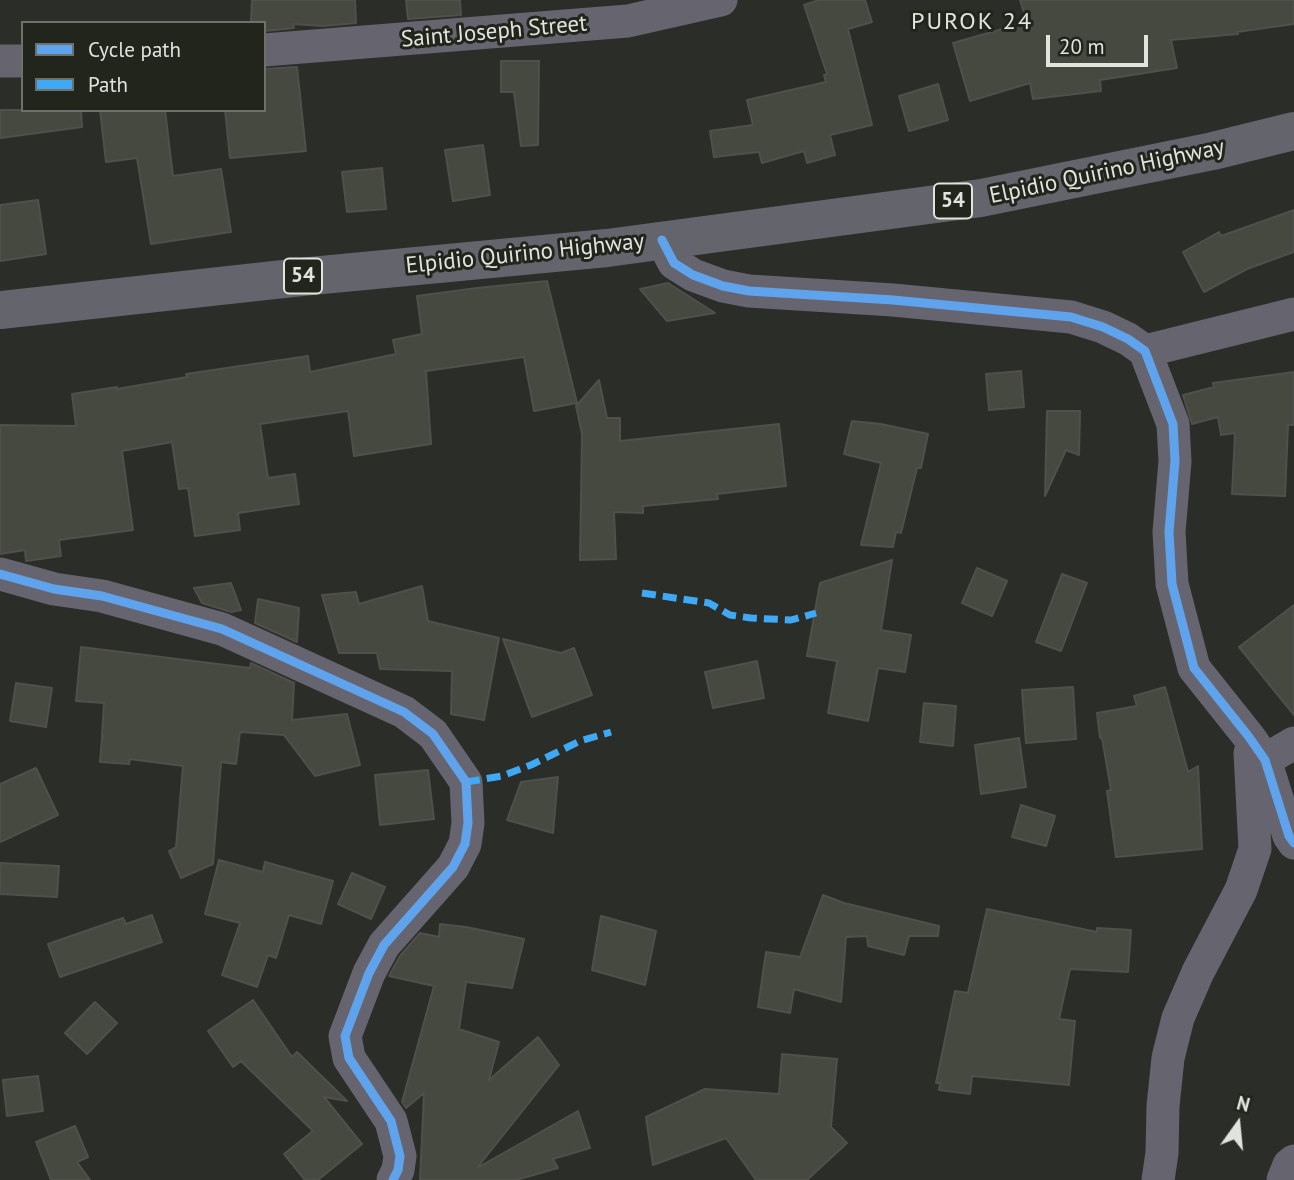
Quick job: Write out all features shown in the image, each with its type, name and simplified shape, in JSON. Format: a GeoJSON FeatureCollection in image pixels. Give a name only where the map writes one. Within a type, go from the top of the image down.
{"type":"FeatureCollection","features":[{"type":"Feature","properties":{"kind":"highway","name":"Elpidio Quirino Highway"},"geometry":{"type":"LineString","coordinates":[[0,310],[311,276],[607,248],[981,198],[1213,151],[1294,131]]}},
{"type":"Feature","properties":{"kind":"street","name":"Saint Joseph Street"},"geometry":{"type":"LineString","coordinates":[[266,50],[628,21],[721,0]]}},
{"type":"Feature","properties":{"kind":"street"},"geometry":{"type":"LineString","coordinates":[[0,61],[21,61]]}},
{"type":"Feature","properties":{"kind":"street"},"geometry":{"type":"LineString","coordinates":[[662,240],[674,262],[693,275],[723,286],[749,291],[893,300],[1071,317],[1103,327],[1145,351],[1173,424],[1175,461],[1169,532],[1172,584],[1194,668],[1257,748],[1289,836],[1294,843]]}},
{"type":"Feature","properties":{"kind":"street"},"geometry":{"type":"LineString","coordinates":[[1145,351],[1294,314]]}},
{"type":"Feature","properties":{"kind":"street"},"geometry":{"type":"LineString","coordinates":[[0,574],[54,589],[102,596],[222,629],[404,712],[433,734],[466,782],[468,823],[465,844],[453,867],[384,945],[369,973],[345,1036],[349,1058],[391,1121],[400,1156],[393,1180]]}},
{"type":"Feature","properties":{"kind":"street"},"geometry":{"type":"LineString","coordinates":[[1257,748],[1294,743]]}},
{"type":"Feature","properties":{"kind":"street"},"geometry":{"type":"LineString","coordinates":[[1158,1180],[1168,1058],[1178,1018],[1198,972],[1241,890],[1255,849],[1257,748]]}},
{"type":"Feature","properties":{"kind":"street"},"geometry":{"type":"LineString","coordinates":[[1283,1180],[1289,1165],[1294,1161]]}},
{"type":"Feature","properties":{"kind":"building"},"geometry":{"type":"Polygon","coordinates":[[[252,0],[355,0],[356,23],[323,26],[293,24],[294,28],[266,31],[266,21],[251,21],[252,0]]]}},
{"type":"Feature","properties":{"kind":"building"},"geometry":{"type":"Polygon","coordinates":[[[406,0],[460,0],[461,15],[408,19],[406,0]]]}},
{"type":"Feature","properties":{"kind":"building"},"geometry":{"type":"Polygon","coordinates":[[[819,0],[865,0],[872,22],[848,29],[872,125],[830,135],[835,155],[807,163],[804,151],[762,163],[759,152],[714,157],[710,131],[753,125],[747,100],[826,82],[824,75],[827,74],[804,5],[819,0]]]}},
{"type":"Feature","properties":{"kind":"building"},"geometry":{"type":"Polygon","coordinates":[[[1020,0],[1294,0],[1294,24],[1237,32],[1238,34],[1171,40],[1177,68],[1100,80],[1101,91],[1033,99],[1030,83],[970,101],[953,43],[1027,22],[1020,0]]]}},
{"type":"Feature","properties":{"kind":"building"},"geometry":{"type":"Polygon","coordinates":[[[501,61],[539,61],[538,145],[521,146],[514,92],[501,92],[501,61]]]}},
{"type":"Feature","properties":{"kind":"building"},"geometry":{"type":"Polygon","coordinates":[[[297,67],[306,151],[230,158],[225,112],[266,112],[266,69],[297,67]]]}},
{"type":"Feature","properties":{"kind":"building"},"geometry":{"type":"Polygon","coordinates":[[[938,84],[948,120],[909,131],[899,96],[938,84]]]}},
{"type":"Feature","properties":{"kind":"building"},"geometry":{"type":"Polygon","coordinates":[[[0,110],[81,112],[82,127],[0,138],[0,110]]]}},
{"type":"Feature","properties":{"kind":"building"},"geometry":{"type":"Polygon","coordinates":[[[100,112],[165,112],[173,176],[221,169],[231,232],[151,244],[137,158],[106,162],[100,112]]]}},
{"type":"Feature","properties":{"kind":"building"},"geometry":{"type":"Polygon","coordinates":[[[483,145],[490,195],[453,201],[445,150],[483,145]]]}},
{"type":"Feature","properties":{"kind":"building"},"geometry":{"type":"Polygon","coordinates":[[[382,168],[386,209],[347,212],[342,172],[382,168]]]}},
{"type":"Feature","properties":{"kind":"building"},"geometry":{"type":"Polygon","coordinates":[[[38,200],[46,254],[0,261],[0,205],[38,200]]]}},
{"type":"Feature","properties":{"kind":"building"},"geometry":{"type":"Polygon","coordinates":[[[1294,210],[1294,252],[1247,269],[1204,292],[1183,252],[1219,232],[1221,236],[1294,210]]]}},
{"type":"Feature","properties":{"kind":"building"},"geometry":{"type":"Polygon","coordinates":[[[547,281],[577,403],[534,411],[524,357],[426,371],[431,444],[354,456],[348,411],[260,424],[268,478],[295,474],[299,504],[238,513],[240,530],[195,536],[188,488],[179,489],[172,442],[122,451],[133,530],[59,540],[61,556],[26,561],[25,550],[0,554],[0,425],[76,426],[72,394],[117,389],[187,377],[186,374],[308,356],[310,372],[396,354],[393,340],[422,334],[417,296],[547,281]]]}},
{"type":"Feature","properties":{"kind":"building"},"geometry":{"type":"Polygon","coordinates":[[[668,283],[715,313],[667,321],[640,289],[668,283]]]}},
{"type":"Feature","properties":{"kind":"building"},"geometry":{"type":"Polygon","coordinates":[[[1021,371],[1024,407],[989,410],[986,374],[1021,371]]]}},
{"type":"Feature","properties":{"kind":"building"},"geometry":{"type":"Polygon","coordinates":[[[1294,372],[1294,425],[1288,425],[1285,496],[1232,494],[1235,433],[1221,435],[1218,417],[1192,424],[1183,395],[1214,387],[1213,383],[1294,372]]]}},
{"type":"Feature","properties":{"kind":"building"},"geometry":{"type":"Polygon","coordinates":[[[599,380],[607,418],[620,418],[620,441],[779,424],[786,486],[717,494],[718,499],[643,506],[643,513],[614,512],[616,559],[580,560],[582,434],[576,406],[599,380]]]}},
{"type":"Feature","properties":{"kind":"building"},"geometry":{"type":"Polygon","coordinates":[[[1047,411],[1080,411],[1079,455],[1066,450],[1045,496],[1047,411]]]}},
{"type":"Feature","properties":{"kind":"building"},"geometry":{"type":"Polygon","coordinates":[[[852,421],[928,434],[921,468],[917,468],[901,533],[896,532],[893,547],[861,545],[881,463],[844,454],[852,421]]]}},
{"type":"Feature","properties":{"kind":"building"},"geometry":{"type":"Polygon","coordinates":[[[892,560],[881,630],[911,635],[905,672],[878,668],[868,721],[828,713],[837,661],[807,656],[820,583],[892,560]]]}},
{"type":"Feature","properties":{"kind":"building"},"geometry":{"type":"Polygon","coordinates":[[[977,568],[1007,581],[992,616],[962,603],[977,568]]]}},
{"type":"Feature","properties":{"kind":"building"},"geometry":{"type":"Polygon","coordinates":[[[1062,574],[1087,583],[1061,651],[1036,642],[1062,574]]]}},
{"type":"Feature","properties":{"kind":"building"},"geometry":{"type":"Polygon","coordinates":[[[231,583],[241,610],[231,612],[202,603],[194,588],[231,583]]]}},
{"type":"Feature","properties":{"kind":"building"},"geometry":{"type":"Polygon","coordinates":[[[422,586],[428,621],[499,638],[484,720],[451,714],[452,671],[380,669],[377,653],[339,653],[322,595],[356,592],[359,604],[422,586]]]}},
{"type":"Feature","properties":{"kind":"building"},"geometry":{"type":"Polygon","coordinates":[[[258,599],[299,608],[297,642],[255,623],[258,599]]]}},
{"type":"Feature","properties":{"kind":"building"},"geometry":{"type":"Polygon","coordinates":[[[1294,605],[1294,715],[1239,647],[1294,605]]]}},
{"type":"Feature","properties":{"kind":"building"},"geometry":{"type":"Polygon","coordinates":[[[503,639],[561,653],[574,648],[592,695],[532,717],[503,639]]]}},
{"type":"Feature","properties":{"kind":"building"},"geometry":{"type":"Polygon","coordinates":[[[81,647],[250,668],[251,663],[294,683],[292,720],[347,714],[360,765],[315,776],[284,735],[240,732],[236,764],[221,762],[213,864],[181,878],[169,851],[176,847],[183,766],[130,759],[129,764],[100,762],[104,736],[104,703],[76,701],[81,647]]]}},
{"type":"Feature","properties":{"kind":"building"},"geometry":{"type":"Polygon","coordinates":[[[757,661],[764,698],[713,708],[705,672],[757,661]]]}},
{"type":"Feature","properties":{"kind":"building"},"geometry":{"type":"Polygon","coordinates":[[[16,683],[52,688],[46,727],[10,721],[16,683]]]}},
{"type":"Feature","properties":{"kind":"building"},"geometry":{"type":"Polygon","coordinates":[[[1073,687],[1076,739],[1026,743],[1022,690],[1073,687]]]}},
{"type":"Feature","properties":{"kind":"building"},"geometry":{"type":"Polygon","coordinates":[[[1165,687],[1188,772],[1198,766],[1202,849],[1116,857],[1107,791],[1111,790],[1097,713],[1137,706],[1134,696],[1165,687]]]}},
{"type":"Feature","properties":{"kind":"building"},"geometry":{"type":"Polygon","coordinates":[[[924,703],[956,706],[953,746],[920,742],[924,703]]]}},
{"type":"Feature","properties":{"kind":"building"},"geometry":{"type":"Polygon","coordinates":[[[1019,738],[1026,787],[981,794],[975,745],[1019,738]]]}},
{"type":"Feature","properties":{"kind":"building"},"geometry":{"type":"Polygon","coordinates":[[[36,768],[58,815],[0,842],[0,784],[36,768]]]}},
{"type":"Feature","properties":{"kind":"building"},"geometry":{"type":"Polygon","coordinates":[[[428,770],[434,819],[380,825],[375,775],[428,770]]]}},
{"type":"Feature","properties":{"kind":"building"},"geometry":{"type":"Polygon","coordinates":[[[558,777],[553,833],[507,820],[521,782],[558,777]]]}},
{"type":"Feature","properties":{"kind":"building"},"geometry":{"type":"Polygon","coordinates":[[[1021,805],[1055,816],[1046,846],[1012,837],[1021,805]]]}},
{"type":"Feature","properties":{"kind":"building"},"geometry":{"type":"Polygon","coordinates":[[[219,860],[263,872],[265,862],[333,881],[321,924],[289,915],[276,958],[268,955],[257,987],[222,975],[240,923],[205,914],[219,860]]]}},
{"type":"Feature","properties":{"kind":"building"},"geometry":{"type":"Polygon","coordinates":[[[0,863],[59,866],[57,897],[0,894],[0,863]]]}},
{"type":"Feature","properties":{"kind":"building"},"geometry":{"type":"Polygon","coordinates":[[[352,873],[385,887],[371,919],[338,904],[352,873]]]}},
{"type":"Feature","properties":{"kind":"building"},"geometry":{"type":"Polygon","coordinates":[[[823,895],[844,903],[939,926],[938,936],[909,936],[904,955],[868,946],[867,936],[846,937],[841,1002],[794,989],[790,1013],[758,1007],[766,952],[800,957],[823,895]]]}},
{"type":"Feature","properties":{"kind":"building"},"geometry":{"type":"Polygon","coordinates":[[[987,909],[1097,932],[1097,928],[1131,930],[1128,972],[1070,969],[1059,1019],[1075,1021],[1069,1085],[972,1076],[970,1094],[939,1090],[940,1083],[936,1083],[955,991],[968,993],[987,909]]]}},
{"type":"Feature","properties":{"kind":"building"},"geometry":{"type":"Polygon","coordinates":[[[152,915],[162,942],[60,977],[48,944],[123,918],[126,924],[152,915]]]}},
{"type":"Feature","properties":{"kind":"building"},"geometry":{"type":"Polygon","coordinates":[[[601,916],[656,931],[645,985],[592,970],[601,916]]]}},
{"type":"Feature","properties":{"kind":"building"},"geometry":{"type":"Polygon","coordinates":[[[440,924],[524,939],[512,988],[466,982],[459,1029],[499,1042],[489,1080],[538,1037],[559,1065],[477,1168],[578,1111],[590,1148],[553,1159],[558,1168],[516,1180],[420,1180],[424,1093],[406,1108],[402,1102],[434,986],[389,976],[400,956],[420,933],[439,937],[440,924]]]}},
{"type":"Feature","properties":{"kind":"building"},"geometry":{"type":"Polygon","coordinates":[[[253,1000],[292,1057],[297,1052],[347,1101],[324,1097],[362,1144],[318,1180],[305,1180],[284,1154],[313,1131],[241,1061],[233,1067],[208,1031],[253,1000]]]}},
{"type":"Feature","properties":{"kind":"building"},"geometry":{"type":"Polygon","coordinates":[[[95,1002],[117,1023],[87,1054],[65,1033],[95,1002]]]}},
{"type":"Feature","properties":{"kind":"building"},"geometry":{"type":"Polygon","coordinates":[[[782,1054],[837,1059],[831,1127],[847,1143],[807,1180],[756,1180],[726,1138],[653,1165],[646,1117],[705,1089],[779,1094],[782,1054]]]}},
{"type":"Feature","properties":{"kind":"building"},"geometry":{"type":"Polygon","coordinates":[[[38,1076],[43,1111],[7,1116],[3,1080],[38,1076]]]}},
{"type":"Feature","properties":{"kind":"building"},"geometry":{"type":"Polygon","coordinates":[[[75,1126],[88,1157],[77,1162],[90,1180],[51,1180],[36,1142],[75,1126]]]}},
{"type":"Feature","properties":{"kind":"marked path"},"geometry":{"type":"LineString","coordinates":[[642,593],[709,603],[730,615],[751,618],[791,620],[816,613]]}},
{"type":"Feature","properties":{"kind":"marked path"},"geometry":{"type":"LineString","coordinates":[[466,782],[502,776],[580,741],[611,732]]}},
{"type":"Feature","properties":{"kind":"cycle path"},"geometry":{"type":"LineString","coordinates":[[662,240],[674,263],[693,275],[723,286],[749,291],[893,300],[1071,317],[1103,327],[1145,351],[1173,424],[1175,461],[1169,532],[1172,584],[1194,668],[1265,760],[1289,836],[1294,843]]}},
{"type":"Feature","properties":{"kind":"cycle path"},"geometry":{"type":"LineString","coordinates":[[0,574],[54,589],[102,596],[222,629],[404,712],[433,734],[466,782],[468,823],[465,844],[453,867],[384,945],[369,973],[345,1036],[349,1058],[391,1121],[400,1156],[393,1180]]}},
{"type":"Feature","properties":{"kind":"district","name":"PUROK 24"},"geometry":{"type":"Point","coordinates":[972,22]}}]}
